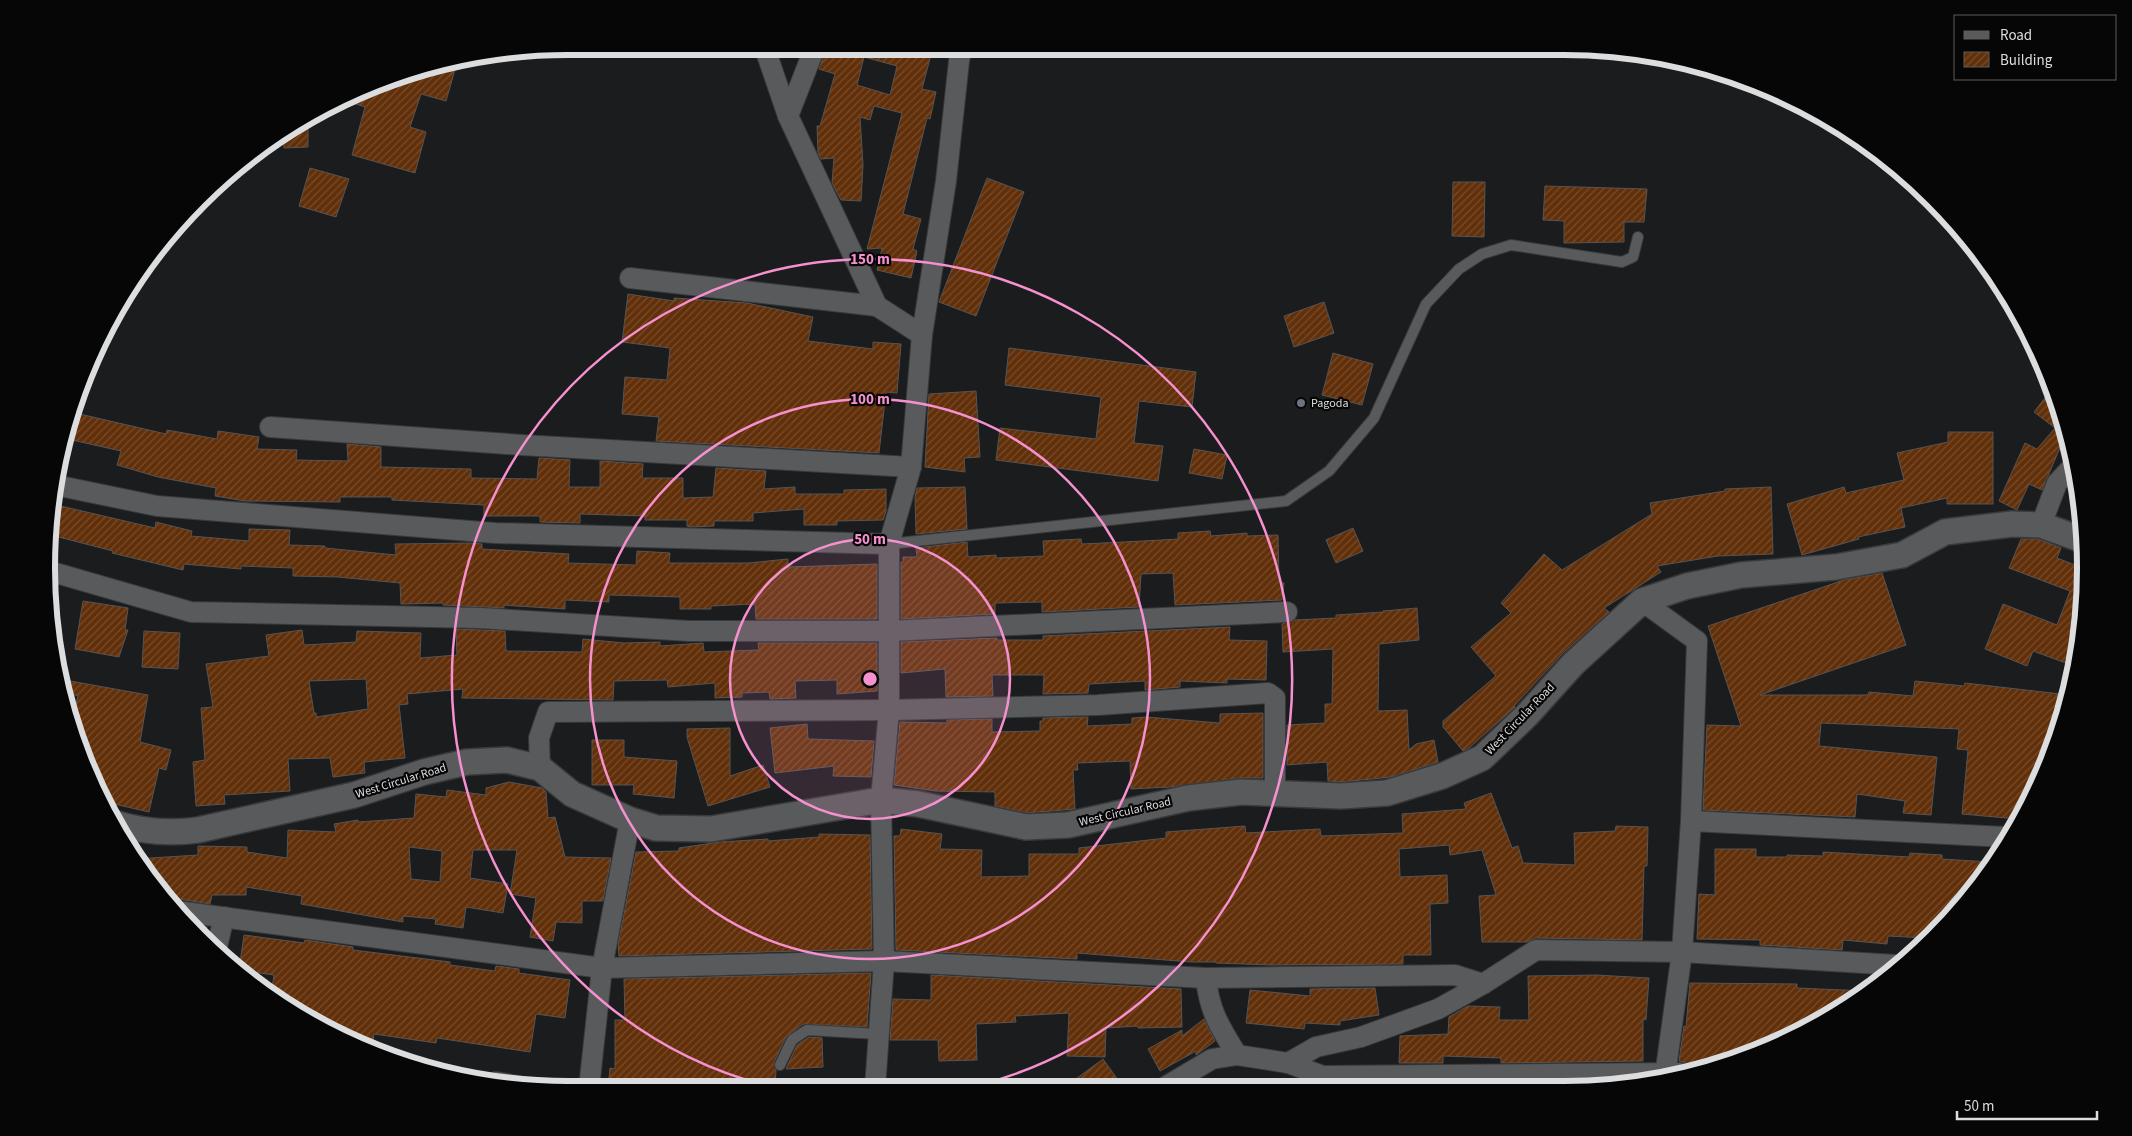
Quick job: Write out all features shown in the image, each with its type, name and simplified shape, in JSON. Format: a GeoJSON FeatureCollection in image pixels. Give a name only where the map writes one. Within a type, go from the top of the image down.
{"type":"FeatureCollection","features":[{"type":"Feature","properties":{"kind":"street"},"geometry":{"type":"LineString","coordinates":[[767,55],[788,116],[876,306]]}},
{"type":"Feature","properties":{"kind":"street"},"geometry":{"type":"LineString","coordinates":[[788,116],[812,55]]}},
{"type":"Feature","properties":{"kind":"street"},"geometry":{"type":"LineString","coordinates":[[875,1081],[884,961],[881,800],[889,710],[889,544],[911,467],[922,335],[946,182],[960,55]]}},
{"type":"Feature","properties":{"kind":"street"},"geometry":{"type":"LineString","coordinates":[[630,278],[876,306],[922,335]]}},
{"type":"Feature","properties":{"kind":"street"},"geometry":{"type":"LineString","coordinates":[[270,426],[522,445],[911,467]]}},
{"type":"Feature","properties":{"kind":"street"},"geometry":{"type":"LineString","coordinates":[[2041,525],[2057,483],[2068,472]]}},
{"type":"Feature","properties":{"kind":"street"},"geometry":{"type":"LineString","coordinates":[[62,486],[157,506],[495,533],[889,544]]}},
{"type":"Feature","properties":{"kind":"street","name":"West Circular Road"},"geometry":{"type":"LineString","coordinates":[[125,826],[150,832],[198,830],[354,795],[424,772],[467,762],[506,760],[540,768],[572,794],[630,820],[656,828],[711,829],[881,800],[918,804],[1026,827],[1068,825],[1188,798],[1241,792],[1341,796],[1387,793],[1442,776],[1482,758],[1527,714],[1573,664],[1642,601],[1687,586],[1741,575],[1836,567],[1902,555],[1945,532],[2012,524],[2041,525],[2076,538]]}},
{"type":"Feature","properties":{"kind":"street"},"geometry":{"type":"LineString","coordinates":[[55,573],[190,612],[480,618],[689,631],[889,631],[1287,612]]}},
{"type":"Feature","properties":{"kind":"street"},"geometry":{"type":"LineString","coordinates":[[1642,601],[1697,641],[1691,820],[1682,952],[1670,1070]]}},
{"type":"Feature","properties":{"kind":"street"},"geometry":{"type":"LineString","coordinates":[[540,768],[539,738],[548,712],[889,710],[1098,705],[1268,693],[1274,698],[1275,794]]}},
{"type":"Feature","properties":{"kind":"street"},"geometry":{"type":"LineString","coordinates":[[591,1081],[602,968],[630,820]]}},
{"type":"Feature","properties":{"kind":"street"},"geometry":{"type":"LineString","coordinates":[[1691,820],[2001,837]]}},
{"type":"Feature","properties":{"kind":"street"},"geometry":{"type":"LineString","coordinates":[[187,911],[602,968],[884,961],[1206,978],[1455,975],[1483,984]]}},
{"type":"Feature","properties":{"kind":"street"},"geometry":{"type":"LineString","coordinates":[[218,943],[224,917]]}},
{"type":"Feature","properties":{"kind":"street"},"geometry":{"type":"LineString","coordinates":[[1288,1063],[1316,1047],[1361,1037],[1438,1009],[1483,984],[1536,950],[1682,952],[1889,965]]}},
{"type":"Feature","properties":{"kind":"street"},"geometry":{"type":"LineString","coordinates":[[1206,978],[1208,999],[1217,1021],[1237,1055]]}},
{"type":"Feature","properties":{"kind":"street"},"geometry":{"type":"LineString","coordinates":[[1175,1081],[1212,1059],[1237,1055],[1288,1063],[1323,1076],[1647,1074]]}},
{"type":"Feature","properties":{"kind":"lane"},"geometry":{"type":"LineString","coordinates":[[889,544],[1286,501],[1329,471],[1374,418],[1426,304],[1459,270],[1482,254],[1511,245],[1622,262],[1633,258],[1638,237]]}},
{"type":"Feature","properties":{"kind":"lane"},"geometry":{"type":"LineString","coordinates":[[780,1065],[792,1040],[807,1030],[878,1034]]}},
{"type":"Feature","properties":{"kind":"building"},"geometry":{"type":"Polygon","coordinates":[[[824,55],[931,55],[922,89],[936,92],[930,119],[927,118],[903,214],[921,219],[913,249],[917,251],[911,278],[877,270],[882,248],[867,249],[902,113],[874,106],[870,120],[860,117],[863,165],[861,201],[841,200],[832,183],[834,158],[821,159],[818,153],[817,126],[820,126],[835,74],[819,69],[824,55]],[[864,57],[857,85],[890,95],[897,66],[864,57]]]}},
{"type":"Feature","properties":{"kind":"building"},"geometry":{"type":"Polygon","coordinates":[[[456,68],[446,101],[421,94],[410,127],[426,132],[415,173],[352,155],[365,107],[356,104],[357,101],[403,82],[456,68]]]}},
{"type":"Feature","properties":{"kind":"building"},"geometry":{"type":"Polygon","coordinates":[[[308,126],[308,147],[284,148],[284,141],[308,126]]]}},
{"type":"Feature","properties":{"kind":"building"},"geometry":{"type":"Polygon","coordinates":[[[310,168],[349,179],[336,217],[299,206],[310,168]]]}},
{"type":"Feature","properties":{"kind":"building"},"geometry":{"type":"Polygon","coordinates":[[[987,178],[1024,192],[976,316],[939,302],[987,178]]]}},
{"type":"Feature","properties":{"kind":"building"},"geometry":{"type":"Polygon","coordinates":[[[1453,182],[1485,182],[1484,237],[1452,236],[1453,182]]]}},
{"type":"Feature","properties":{"kind":"building"},"geometry":{"type":"Polygon","coordinates":[[[1545,186],[1647,189],[1644,222],[1624,222],[1624,242],[1564,243],[1564,221],[1543,220],[1545,186]]]}},
{"type":"Feature","properties":{"kind":"building"},"geometry":{"type":"Polygon","coordinates":[[[628,294],[674,301],[674,298],[747,303],[813,317],[808,341],[873,349],[873,342],[901,344],[897,393],[886,392],[879,453],[656,441],[659,417],[622,414],[625,377],[667,380],[670,348],[622,342],[628,294]]]}},
{"type":"Feature","properties":{"kind":"building"},"geometry":{"type":"Polygon","coordinates":[[[1324,302],[1334,333],[1294,347],[1284,316],[1324,302]]]}},
{"type":"Feature","properties":{"kind":"building"},"geometry":{"type":"Polygon","coordinates":[[[1009,348],[1196,372],[1192,407],[1139,401],[1134,443],[1163,446],[1158,481],[996,460],[1000,428],[1096,439],[1101,397],[1005,385],[1009,348]]]}},
{"type":"Feature","properties":{"kind":"building"},"geometry":{"type":"Polygon","coordinates":[[[1333,353],[1373,364],[1362,405],[1322,395],[1333,353]]]}},
{"type":"Feature","properties":{"kind":"building"},"geometry":{"type":"Polygon","coordinates":[[[976,391],[980,457],[964,458],[965,472],[925,467],[929,394],[976,391]]]}},
{"type":"Feature","properties":{"kind":"building"},"geometry":{"type":"Polygon","coordinates":[[[2047,395],[2062,444],[2042,490],[2029,484],[2017,510],[1999,501],[2025,443],[2037,449],[2055,428],[2034,412],[2047,395]]]}},
{"type":"Feature","properties":{"kind":"building"},"geometry":{"type":"Polygon","coordinates":[[[79,414],[166,434],[167,430],[217,439],[218,431],[259,437],[257,449],[297,450],[296,460],[348,461],[347,444],[381,447],[381,467],[471,469],[471,478],[537,479],[539,458],[570,460],[569,487],[600,487],[600,461],[643,464],[642,478],[683,478],[683,498],[713,497],[716,468],[766,471],[764,489],[795,487],[795,494],[844,494],[844,490],[886,489],[886,511],[883,520],[837,521],[837,525],[804,525],[804,509],[753,513],[753,521],[714,521],[714,526],[690,527],[687,526],[687,520],[645,520],[645,516],[580,514],[580,523],[540,522],[540,516],[484,516],[484,505],[392,500],[392,497],[340,497],[340,502],[245,501],[215,496],[216,488],[158,477],[117,465],[121,451],[71,440],[79,414]]]}},
{"type":"Feature","properties":{"kind":"building"},"geometry":{"type":"Polygon","coordinates":[[[1948,432],[1993,432],[1993,504],[1947,504],[1947,498],[1901,508],[1905,527],[1858,537],[1859,539],[1802,555],[1787,504],[1844,487],[1846,493],[1904,480],[1897,453],[1948,442],[1948,432]]]}},
{"type":"Feature","properties":{"kind":"building"},"geometry":{"type":"Polygon","coordinates":[[[1194,449],[1227,455],[1222,479],[1189,473],[1194,449]]]}},
{"type":"Feature","properties":{"kind":"building"},"geometry":{"type":"Polygon","coordinates":[[[965,487],[967,529],[916,534],[915,498],[917,488],[965,487]]]}},
{"type":"Feature","properties":{"kind":"building"},"geometry":{"type":"Polygon","coordinates":[[[1771,487],[1773,554],[1718,556],[1657,566],[1661,572],[1604,608],[1609,612],[1562,654],[1515,707],[1468,749],[1463,751],[1443,727],[1443,721],[1496,676],[1471,647],[1511,613],[1501,603],[1544,554],[1562,570],[1652,514],[1650,503],[1725,491],[1725,489],[1771,487]]]}},
{"type":"Feature","properties":{"kind":"building"},"geometry":{"type":"Polygon","coordinates":[[[59,506],[155,528],[156,522],[192,531],[191,536],[249,541],[249,529],[290,530],[289,545],[325,546],[325,548],[396,555],[395,544],[470,543],[482,544],[482,549],[569,554],[568,563],[636,565],[637,551],[670,553],[669,563],[748,563],[788,559],[788,567],[877,564],[877,619],[756,619],[755,604],[711,606],[711,609],[680,609],[680,597],[609,595],[609,602],[565,600],[565,609],[504,605],[504,608],[443,605],[443,603],[401,604],[400,583],[338,577],[293,576],[293,568],[241,566],[241,569],[184,564],[183,570],[112,553],[113,551],[56,536],[59,506]]]}},
{"type":"Feature","properties":{"kind":"building"},"geometry":{"type":"Polygon","coordinates":[[[1353,528],[1363,551],[1336,563],[1326,540],[1353,528]]]}},
{"type":"Feature","properties":{"kind":"building"},"geometry":{"type":"Polygon","coordinates":[[[1210,531],[1211,536],[1247,533],[1247,536],[1278,535],[1279,582],[1284,583],[1282,600],[1175,605],[1173,573],[1141,574],[1139,607],[1042,612],[1042,602],[995,603],[995,614],[901,619],[901,562],[903,562],[903,557],[917,557],[916,548],[967,542],[968,557],[996,555],[996,558],[1044,556],[1043,541],[1081,539],[1082,544],[1178,539],[1178,533],[1210,531]]]}},
{"type":"Feature","properties":{"kind":"building"},"geometry":{"type":"Polygon","coordinates":[[[2021,539],[2038,539],[2061,548],[2057,558],[2077,566],[2073,635],[2068,664],[2033,651],[2027,666],[1985,649],[2003,604],[2057,625],[2070,591],[2009,568],[2021,539]]]}},
{"type":"Feature","properties":{"kind":"building"},"geometry":{"type":"Polygon","coordinates":[[[1882,573],[1906,645],[1760,695],[1868,695],[1869,692],[1913,696],[1915,681],[1964,686],[1965,683],[2061,694],[2050,733],[2038,764],[2011,818],[1962,814],[1968,750],[1957,749],[1959,729],[1821,723],[1819,746],[1937,757],[1931,815],[1903,813],[1905,801],[1857,794],[1855,817],[1703,810],[1707,725],[1741,726],[1708,626],[1844,580],[1882,573]]]}},
{"type":"Feature","properties":{"kind":"building"},"geometry":{"type":"Polygon","coordinates":[[[83,601],[128,608],[125,630],[128,630],[119,657],[75,649],[83,601]]]}},
{"type":"Feature","properties":{"kind":"building"},"geometry":{"type":"Polygon","coordinates":[[[1417,608],[1419,640],[1379,644],[1378,711],[1407,710],[1409,750],[1416,744],[1434,740],[1438,762],[1391,777],[1341,782],[1328,781],[1327,762],[1287,765],[1287,725],[1325,723],[1325,704],[1332,704],[1333,649],[1283,652],[1282,624],[1295,620],[1336,618],[1336,615],[1417,608]]]}},
{"type":"Feature","properties":{"kind":"building"},"geometry":{"type":"Polygon","coordinates":[[[1230,627],[1229,640],[1267,641],[1266,680],[1227,679],[1227,683],[1180,681],[1180,687],[1145,690],[1145,681],[1089,684],[1088,693],[1043,694],[1044,675],[992,675],[993,696],[946,697],[945,669],[901,673],[901,642],[997,638],[997,640],[1043,640],[1043,636],[1230,627]]]}},
{"type":"Feature","properties":{"kind":"building"},"geometry":{"type":"Polygon","coordinates":[[[456,629],[505,631],[506,651],[582,652],[583,639],[624,643],[660,642],[660,646],[703,643],[704,652],[759,650],[758,643],[877,643],[877,691],[837,694],[837,680],[795,681],[796,698],[770,699],[769,692],[742,693],[742,697],[715,698],[715,683],[668,687],[667,680],[614,681],[613,700],[462,698],[463,689],[407,694],[408,704],[399,705],[405,758],[364,762],[365,773],[333,777],[330,758],[288,759],[290,791],[224,795],[225,804],[196,806],[193,762],[205,760],[201,708],[213,707],[206,664],[269,656],[266,635],[302,630],[304,645],[356,642],[357,631],[421,633],[420,658],[457,655],[456,629]],[[366,679],[309,681],[316,717],[368,709],[366,679]]]}},
{"type":"Feature","properties":{"kind":"building"},"geometry":{"type":"Polygon","coordinates":[[[144,631],[180,633],[178,669],[142,667],[144,631]]]}},
{"type":"Feature","properties":{"kind":"building"},"geometry":{"type":"Polygon","coordinates":[[[68,681],[148,695],[140,742],[171,750],[166,770],[159,768],[149,812],[113,804],[82,733],[74,709],[78,696],[70,693],[68,681]]]}},
{"type":"Feature","properties":{"kind":"building"},"geometry":{"type":"Polygon","coordinates":[[[1263,713],[1263,778],[1240,778],[1170,787],[1131,789],[1130,761],[1077,763],[1078,770],[1073,770],[1075,809],[1027,813],[995,806],[995,792],[936,791],[894,785],[900,722],[947,723],[947,720],[992,719],[992,732],[1040,731],[1040,721],[1043,721],[1043,718],[1088,717],[1087,726],[1132,724],[1132,718],[1146,717],[1220,723],[1220,714],[1263,713]]]}},
{"type":"Feature","properties":{"kind":"building"},"geometry":{"type":"Polygon","coordinates":[[[807,724],[808,739],[874,741],[871,777],[833,776],[834,766],[775,773],[770,728],[807,724]]]}},
{"type":"Feature","properties":{"kind":"building"},"geometry":{"type":"Polygon","coordinates":[[[730,728],[730,776],[763,765],[770,787],[708,806],[687,737],[687,729],[730,728]]]}},
{"type":"Feature","properties":{"kind":"building"},"geometry":{"type":"Polygon","coordinates":[[[592,740],[624,740],[624,757],[677,761],[674,798],[633,794],[634,785],[592,785],[592,740]]]}},
{"type":"Feature","properties":{"kind":"building"},"geometry":{"type":"Polygon","coordinates":[[[509,782],[542,788],[546,792],[548,818],[555,817],[565,857],[611,858],[603,901],[582,901],[582,923],[556,922],[553,941],[530,937],[536,898],[510,894],[517,850],[473,850],[470,878],[508,884],[503,913],[466,907],[463,928],[435,924],[436,919],[403,916],[403,922],[301,904],[302,896],[246,887],[246,895],[212,895],[210,904],[177,900],[145,858],[198,855],[198,846],[247,847],[247,852],[287,858],[288,830],[336,832],[334,824],[358,820],[358,822],[414,818],[416,794],[446,797],[447,790],[486,795],[486,788],[509,782]],[[409,847],[411,879],[440,882],[442,851],[409,847]]]}},
{"type":"Feature","properties":{"kind":"building"},"geometry":{"type":"Polygon","coordinates":[[[1491,793],[1512,848],[1518,846],[1523,863],[1575,865],[1574,833],[1615,831],[1616,826],[1648,827],[1647,866],[1644,866],[1642,940],[1536,938],[1527,942],[1482,942],[1479,896],[1496,895],[1482,850],[1450,855],[1449,845],[1399,849],[1400,877],[1447,875],[1448,903],[1430,904],[1431,955],[1403,955],[1403,964],[1271,965],[1191,962],[1077,953],[1077,959],[896,950],[894,836],[900,836],[901,829],[942,834],[940,849],[982,850],[981,877],[1029,876],[1029,854],[1079,854],[1079,848],[1166,838],[1166,832],[1245,826],[1246,833],[1320,829],[1321,836],[1403,833],[1402,814],[1466,809],[1464,803],[1491,793]]]}},
{"type":"Feature","properties":{"kind":"building"},"geometry":{"type":"Polygon","coordinates":[[[819,834],[870,835],[872,949],[619,956],[618,945],[636,852],[679,851],[679,848],[720,842],[819,837],[819,834]]]}},
{"type":"Feature","properties":{"kind":"building"},"geometry":{"type":"Polygon","coordinates":[[[1715,849],[1756,849],[1756,857],[1787,857],[1787,855],[1823,856],[1823,852],[1909,857],[1910,853],[1942,855],[1942,859],[1985,862],[1950,906],[1920,938],[1888,936],[1887,944],[1843,940],[1842,950],[1760,945],[1760,940],[1697,939],[1699,894],[1715,895],[1715,849]]]}},
{"type":"Feature","properties":{"kind":"building"},"geometry":{"type":"Polygon","coordinates":[[[201,926],[207,927],[206,932],[201,926]]]}},
{"type":"Feature","properties":{"kind":"building"},"geometry":{"type":"Polygon","coordinates":[[[244,935],[304,943],[305,940],[353,947],[353,950],[450,962],[450,965],[495,971],[496,966],[519,969],[519,973],[570,980],[565,1018],[536,1014],[530,1052],[437,1038],[436,1043],[374,1034],[373,1042],[341,1028],[283,995],[272,987],[274,975],[252,972],[240,962],[244,935]]]}},
{"type":"Feature","properties":{"kind":"building"},"geometry":{"type":"Polygon","coordinates":[[[871,973],[867,1027],[803,1024],[786,1037],[774,1062],[775,1081],[609,1081],[610,1068],[615,1069],[615,1020],[625,1020],[624,979],[871,973]]]}},
{"type":"Feature","properties":{"kind":"building"},"geometry":{"type":"Polygon","coordinates":[[[931,975],[1181,989],[1182,1027],[1138,1028],[1138,1026],[1106,1028],[1105,1057],[1067,1056],[1069,1013],[1015,1016],[1016,1022],[976,1024],[977,1060],[939,1061],[938,1040],[890,1040],[893,999],[931,1000],[931,975]]]}},
{"type":"Feature","properties":{"kind":"building"},"geometry":{"type":"Polygon","coordinates":[[[1596,975],[1649,978],[1646,1020],[1643,1019],[1643,1061],[1501,1063],[1501,1058],[1443,1056],[1443,1063],[1399,1063],[1400,1036],[1448,1034],[1449,1017],[1468,1006],[1500,1007],[1499,1020],[1529,1020],[1528,976],[1596,975]]]}},
{"type":"Feature","properties":{"kind":"building"},"geometry":{"type":"Polygon","coordinates":[[[1690,983],[1797,984],[1797,988],[1855,990],[1791,1028],[1760,1042],[1729,1054],[1688,1066],[1686,1063],[1679,1061],[1684,1026],[1686,1027],[1690,983]]]}},
{"type":"Feature","properties":{"kind":"building"},"geometry":{"type":"Polygon","coordinates":[[[1375,988],[1379,1015],[1340,1021],[1340,1025],[1305,1023],[1304,1029],[1246,1023],[1250,990],[1310,996],[1310,989],[1375,988]]]}},
{"type":"Feature","properties":{"kind":"building"},"geometry":{"type":"Polygon","coordinates":[[[1204,1019],[1215,1041],[1196,1055],[1196,1051],[1160,1071],[1148,1049],[1182,1030],[1182,1036],[1204,1019]]]}},
{"type":"Feature","properties":{"kind":"building"},"geometry":{"type":"Polygon","coordinates":[[[809,1037],[822,1038],[823,1067],[786,1069],[797,1045],[809,1037]]]}},
{"type":"Feature","properties":{"kind":"building"},"geometry":{"type":"Polygon","coordinates":[[[1103,1059],[1119,1081],[1073,1081],[1103,1059]]]}},
{"type":"Feature","properties":{"kind":"place","name":"Pagoda"},"geometry":{"type":"Point","coordinates":[1301,403]}}]}
